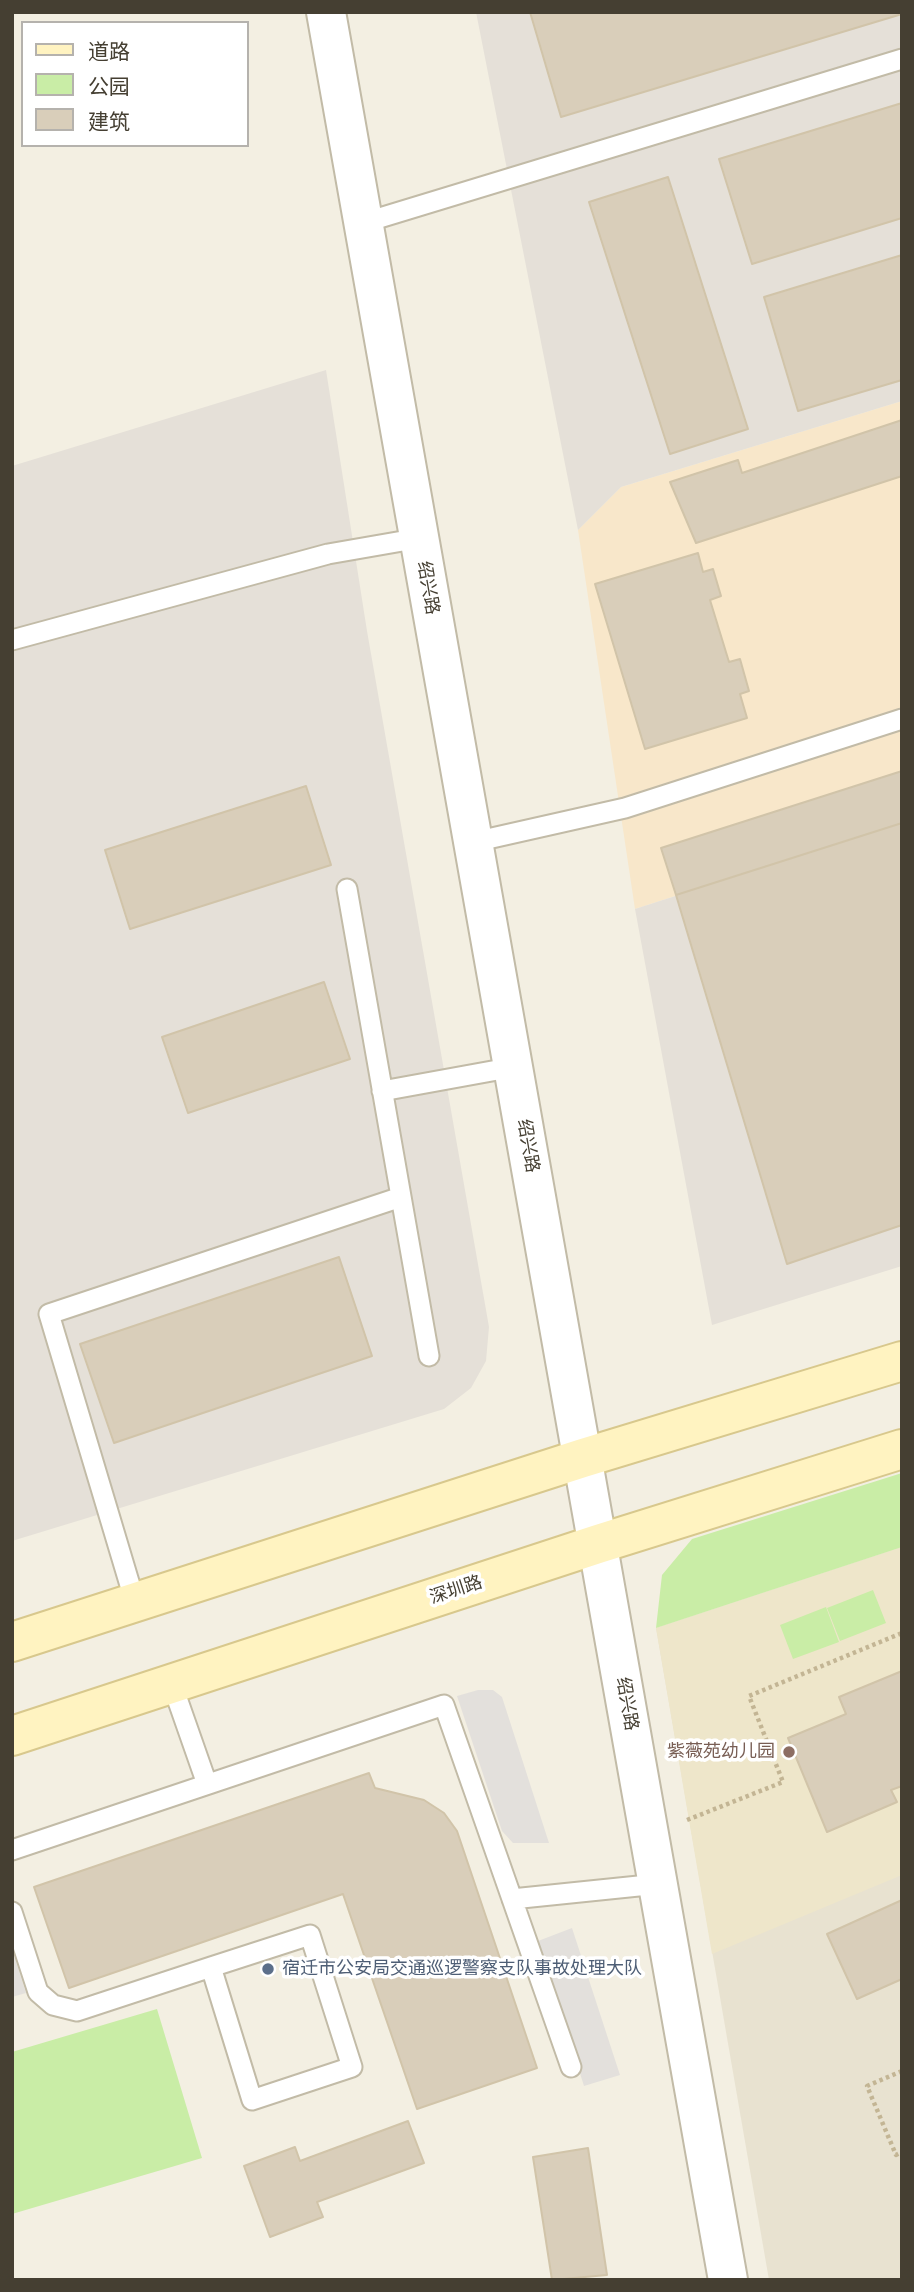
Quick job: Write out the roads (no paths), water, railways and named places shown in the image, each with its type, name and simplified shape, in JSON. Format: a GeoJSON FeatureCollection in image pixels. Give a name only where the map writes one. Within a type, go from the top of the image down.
{"type":"FeatureCollection","features":[{"type":"Feature","properties":{"kind":"street","name":"绍兴路"},"geometry":{"type":"LineString","coordinates":[[326,12],[650,1835],[722,2279]]}},
{"type":"Feature","properties":{"kind":"street"},"geometry":{"type":"LineString","coordinates":[[12,1642],[583,1458],[902,1361]]}},
{"type":"Feature","properties":{"kind":"street","name":"深圳路"},"geometry":{"type":"LineString","coordinates":[[12,1736],[598,1544],[902,1449]]}},
{"type":"Feature","properties":{"kind":"lane"},"geometry":{"type":"LineString","coordinates":[[363,223],[902,58]]}},
{"type":"Feature","properties":{"kind":"lane"},"geometry":{"type":"LineString","coordinates":[[12,640],[328,554],[420,538]]}},
{"type":"Feature","properties":{"kind":"lane"},"geometry":{"type":"LineString","coordinates":[[474,842],[625,808],[902,719]]}},
{"type":"Feature","properties":{"kind":"lane"},"geometry":{"type":"LineString","coordinates":[[347,889],[429,1356]]}},
{"type":"Feature","properties":{"kind":"lane"},"geometry":{"type":"LineString","coordinates":[[382,1091],[514,1067]]}},
{"type":"Feature","properties":{"kind":"lane"},"geometry":{"type":"LineString","coordinates":[[135,1602],[49,1314],[401,1197]]}},
{"type":"Feature","properties":{"kind":"lane"},"geometry":{"type":"LineString","coordinates":[[172,1684],[206,1784]]}},
{"type":"Feature","properties":{"kind":"lane"},"geometry":{"type":"LineString","coordinates":[[12,1850],[444,1705],[571,2067]]}},
{"type":"Feature","properties":{"kind":"lane"},"geometry":{"type":"LineString","coordinates":[[512,1899],[658,1884]]}},
{"type":"Feature","properties":{"kind":"lane"},"geometry":{"type":"LineString","coordinates":[[12,1913],[38,1992],[53,2005],[77,2011],[211,1967],[310,1935],[352,2067],[252,2100],[211,1967]]}},
{"type":"Feature","properties":{"kind":"place","name":"紫薇苑幼儿园"},"geometry":{"type":"Point","coordinates":[789,1752]}},
{"type":"Feature","properties":{"kind":"place","name":"宿迁市公安局交通巡逻警察支队事故处理大队"},"geometry":{"type":"Point","coordinates":[268,1969]}}]}
